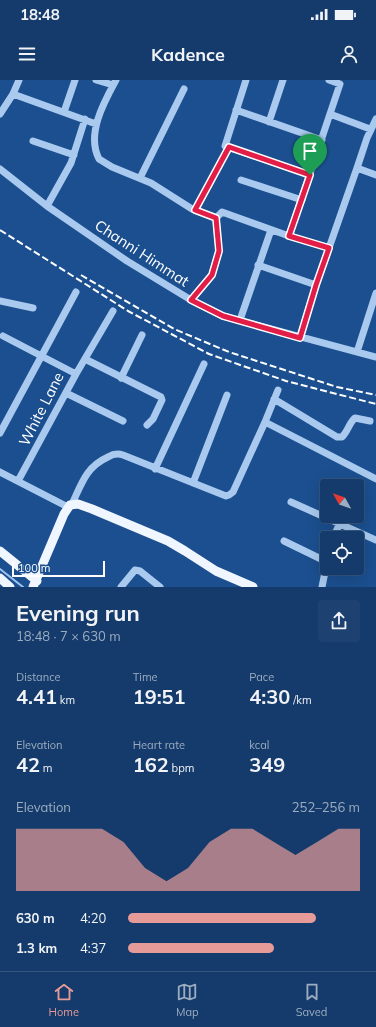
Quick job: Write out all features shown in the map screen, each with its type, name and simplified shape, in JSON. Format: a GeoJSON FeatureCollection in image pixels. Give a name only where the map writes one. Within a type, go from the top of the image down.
{"type":"FeatureCollection","features":[{"type":"Feature","properties":{"kind":"main road"},"geometry":{"type":"LineString","coordinates":[[0,551],[35,584],[64,514],[70,505],[78,504],[168,541],[216,571],[253,587]]}},
{"type":"Feature","properties":{"kind":"main road"},"geometry":{"type":"LineString","coordinates":[[0,578],[10,587]]}},
{"type":"Feature","properties":{"kind":"street"},"geometry":{"type":"LineString","coordinates":[[0,114],[13,94],[19,80]]}},
{"type":"Feature","properties":{"kind":"street"},"geometry":{"type":"LineString","coordinates":[[64,112],[75,80]]}},
{"type":"Feature","properties":{"kind":"street"},"geometry":{"type":"LineString","coordinates":[[96,80],[114,83],[96,124],[94,145],[99,159],[112,167],[151,183],[195,210],[216,218]]}},
{"type":"Feature","properties":{"kind":"street"},"geometry":{"type":"LineString","coordinates":[[246,80],[225,146],[310,175]]}},
{"type":"Feature","properties":{"kind":"street"},"geometry":{"type":"LineString","coordinates":[[269,122],[283,80]]}},
{"type":"Feature","properties":{"kind":"street"},"geometry":{"type":"LineString","coordinates":[[289,236],[341,82],[329,80]]}},
{"type":"Feature","properties":{"kind":"street"},"geometry":{"type":"LineString","coordinates":[[140,178],[184,89]]}},
{"type":"Feature","properties":{"kind":"street"},"geometry":{"type":"LineString","coordinates":[[13,94],[96,124]]}},
{"type":"Feature","properties":{"kind":"street"},"geometry":{"type":"LineString","coordinates":[[236,110],[322,140]]}},
{"type":"Feature","properties":{"kind":"street"},"geometry":{"type":"LineString","coordinates":[[330,114],[370,129]]}},
{"type":"Feature","properties":{"kind":"street"},"geometry":{"type":"LineString","coordinates":[[47,206],[66,173],[74,155],[85,119]]}},
{"type":"Feature","properties":{"kind":"street"},"geometry":{"type":"LineString","coordinates":[[300,338],[316,285],[370,129],[376,121]]}},
{"type":"Feature","properties":{"kind":"street"},"geometry":{"type":"LineString","coordinates":[[33,141],[74,155]]}},
{"type":"Feature","properties":{"kind":"street"},"geometry":{"type":"LineString","coordinates":[[195,210],[229,147]]}},
{"type":"Feature","properties":{"kind":"street"},"geometry":{"type":"LineString","coordinates":[[357,168],[376,175]]}},
{"type":"Feature","properties":{"kind":"street","name":"Channi Himmat"},"geometry":{"type":"LineString","coordinates":[[0,169],[47,206],[132,265],[191,300],[223,316],[300,338],[376,357]]}},
{"type":"Feature","properties":{"kind":"street"},"geometry":{"type":"LineString","coordinates":[[241,180],[302,200]]}},
{"type":"Feature","properties":{"kind":"street"},"geometry":{"type":"LineString","coordinates":[[216,218],[222,212],[271,230],[329,248]]}},
{"type":"Feature","properties":{"kind":"street"},"geometry":{"type":"LineString","coordinates":[[191,300],[212,275],[219,251],[216,218]]}},
{"type":"Feature","properties":{"kind":"street"},"geometry":{"type":"LineString","coordinates":[[240,320],[271,230]]}},
{"type":"Feature","properties":{"kind":"street"},"geometry":{"type":"LineString","coordinates":[[258,265],[316,285]]}},
{"type":"Feature","properties":{"kind":"street"},"geometry":{"type":"LineString","coordinates":[[3,336],[42,356],[76,292]]}},
{"type":"Feature","properties":{"kind":"street"},"geometry":{"type":"LineString","coordinates":[[357,352],[375,297]]}},
{"type":"Feature","properties":{"kind":"street"},"geometry":{"type":"LineString","coordinates":[[0,301],[33,308]]}},
{"type":"Feature","properties":{"kind":"street"},"geometry":{"type":"LineString","coordinates":[[76,374],[113,311]]}},
{"type":"Feature","properties":{"kind":"street"},"geometry":{"type":"LineString","coordinates":[[121,378],[142,335]]}},
{"type":"Feature","properties":{"kind":"street","name":"White Lane"},"geometry":{"type":"LineString","coordinates":[[0,433],[42,356],[76,374],[18,481]]}},
{"type":"Feature","properties":{"kind":"street"},"geometry":{"type":"LineString","coordinates":[[85,359],[162,398],[154,417],[147,425]]}},
{"type":"Feature","properties":{"kind":"street"},"geometry":{"type":"LineString","coordinates":[[155,469],[204,364]]}},
{"type":"Feature","properties":{"kind":"street"},"geometry":{"type":"LineString","coordinates":[[0,472],[70,505],[89,470],[100,461],[112,455],[120,454],[226,496],[231,493],[265,422],[278,390]]}},
{"type":"Feature","properties":{"kind":"street"},"geometry":{"type":"LineString","coordinates":[[66,393],[123,421]]}},
{"type":"Feature","properties":{"kind":"street"},"geometry":{"type":"LineString","coordinates":[[193,483],[227,395]]}},
{"type":"Feature","properties":{"kind":"street"},"geometry":{"type":"LineString","coordinates":[[274,399],[337,437],[342,437],[344,435],[355,418],[370,421]]}},
{"type":"Feature","properties":{"kind":"street"},"geometry":{"type":"LineString","coordinates":[[265,422],[376,479]]}},
{"type":"Feature","properties":{"kind":"street"},"geometry":{"type":"LineString","coordinates":[[291,502],[320,514]]}},
{"type":"Feature","properties":{"kind":"street"},"geometry":{"type":"LineString","coordinates":[[336,531],[340,523],[376,540]]}},
{"type":"Feature","properties":{"kind":"street"},"geometry":{"type":"LineString","coordinates":[[284,541],[320,559]]}},
{"type":"Feature","properties":{"kind":"street"},"geometry":{"type":"LineString","coordinates":[[121,587],[135,570],[140,571],[160,587]]}},
{"type":"Feature","properties":{"kind":"street"},"geometry":{"type":"LineString","coordinates":[[322,587],[324,575]]}},
{"type":"Feature","properties":{"kind":"waterway"},"geometry":{"type":"LineString","coordinates":[[0,569],[23,587]]}},
{"type":"Feature","properties":{"kind":"railway"},"geometry":{"type":"LineString","coordinates":[[0,230],[128,311],[209,354],[286,381],[376,404]]}},
{"type":"Feature","properties":{"kind":"railway"},"geometry":{"type":"LineString","coordinates":[[81,275],[174,329],[229,352],[337,387],[376,395]]}},
{"type":"Feature","properties":{"kind":"route"},"geometry":{"type":"LineString","coordinates":[[229,147],[310,175],[289,236],[329,248],[300,338],[223,316],[191,300],[212,275],[219,251],[216,218],[195,210],[229,147]]}}]}
